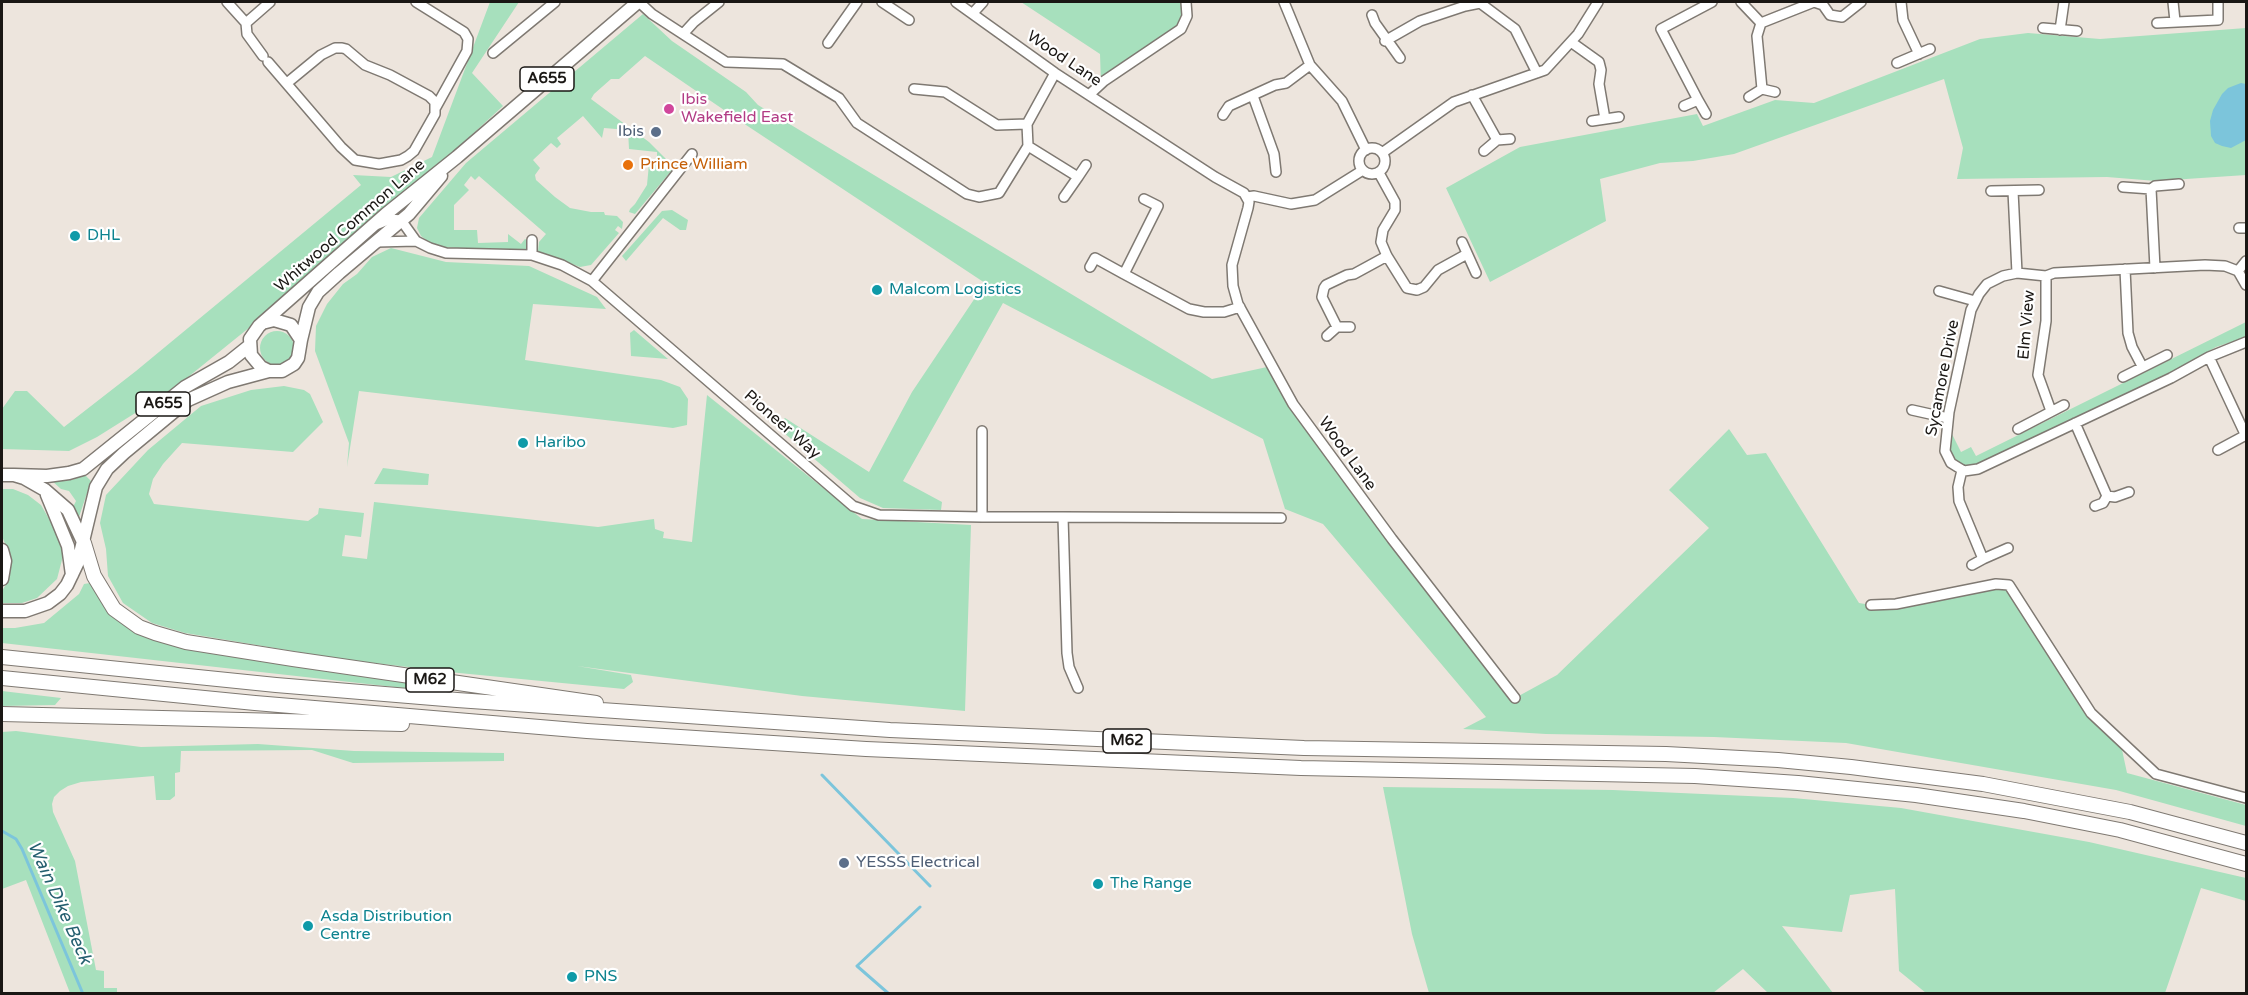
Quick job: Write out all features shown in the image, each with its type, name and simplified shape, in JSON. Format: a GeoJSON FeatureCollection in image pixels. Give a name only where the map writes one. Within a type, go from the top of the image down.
{"type":"FeatureCollection","features":[{"type":"Feature","properties":{"kind":"highway","name":"M62"},"geometry":{"type":"LineString","coordinates":[[84,543],[94,576],[114,609],[139,627],[186,642],[293,660],[723,720]]}},
{"type":"Feature","properties":{"kind":"highway","name":"M62"},"geometry":{"type":"LineString","coordinates":[[2,657],[276,685],[723,720],[890,730],[1304,748],[1666,754],[1778,760],[1994,786],[2130,812],[2247,843]]}},
{"type":"Feature","properties":{"kind":"highway","name":"M62"},"geometry":{"type":"LineString","coordinates":[[2,678],[255,703],[587,731]]}},
{"type":"Feature","properties":{"kind":"highway","name":"M62"},"geometry":{"type":"LineString","coordinates":[[2,714],[264,719],[587,731],[1060,759],[1290,767],[1695,776],[1798,783],[1916,795],[2024,811],[2120,830],[2247,864]]}},
{"type":"Feature","properties":{"kind":"main road","name":"Whitwood Common Lane"},"geometry":{"type":"LineString","coordinates":[[266,322],[374,225],[638,2]]}},
{"type":"Feature","properties":{"kind":"main road","name":"Whitwood Common Lane"},"geometry":{"type":"LineString","coordinates":[[301,340],[309,307],[318,292],[376,242],[406,222],[457,157]]}},
{"type":"Feature","properties":{"kind":"main road"},"geometry":{"type":"LineString","coordinates":[[266,322],[274,320],[291,325],[301,340]]}},
{"type":"Feature","properties":{"kind":"main road","name":"A655"},"geometry":{"type":"LineString","coordinates":[[6,474],[47,476],[83,469],[185,387],[228,362],[249,346],[254,332],[266,322]]}},
{"type":"Feature","properties":{"kind":"main road","name":"A655"},"geometry":{"type":"LineString","coordinates":[[2,611],[25,611],[48,603],[60,594],[72,576],[84,543],[96,487],[115,461],[188,400],[217,386],[269,371],[282,370],[294,364],[300,352],[301,340]]}},
{"type":"Feature","properties":{"kind":"main road"},"geometry":{"type":"LineString","coordinates":[[249,346],[255,362],[269,371]]}},
{"type":"Feature","properties":{"kind":"main road","name":"A655"},"geometry":{"type":"LineString","coordinates":[[6,474],[32,482],[45,490]]}},
{"type":"Feature","properties":{"kind":"main road"},"geometry":{"type":"LineString","coordinates":[[45,490],[68,510],[84,543]]}},
{"type":"Feature","properties":{"kind":"main road"},"geometry":{"type":"LineString","coordinates":[[45,490],[68,546],[72,576]]}},
{"type":"Feature","properties":{"kind":"main road"},"geometry":{"type":"LineString","coordinates":[[2,551],[5,561],[2,579]]}},
{"type":"Feature","properties":{"kind":"street"},"geometry":{"type":"LineString","coordinates":[[227,2],[246,23],[247,34],[265,59],[341,147],[355,160],[389,163],[408,156],[414,151],[435,114],[435,102],[429,96],[390,75],[365,65],[342,48],[335,48],[321,55],[287,83]]}},
{"type":"Feature","properties":{"kind":"street"},"geometry":{"type":"LineString","coordinates":[[246,23],[270,2]]}},
{"type":"Feature","properties":{"kind":"street"},"geometry":{"type":"LineString","coordinates":[[416,2],[460,30],[468,39],[467,51],[436,108]]}},
{"type":"Feature","properties":{"kind":"street"},"geometry":{"type":"LineString","coordinates":[[495,49],[555,2]]}},
{"type":"Feature","properties":{"kind":"street"},"geometry":{"type":"LineString","coordinates":[[638,2],[652,14],[726,62],[783,64],[839,99],[857,123],[967,194],[979,197],[999,193],[1028,146],[1027,124],[1055,73]]}},
{"type":"Feature","properties":{"kind":"street"},"geometry":{"type":"LineString","coordinates":[[683,34],[719,2]]}},
{"type":"Feature","properties":{"kind":"street"},"geometry":{"type":"LineString","coordinates":[[828,43],[856,2]]}},
{"type":"Feature","properties":{"kind":"street"},"geometry":{"type":"LineString","coordinates":[[882,2],[909,20]]}},
{"type":"Feature","properties":{"kind":"street","name":"Wood Lane"},"geometry":{"type":"LineString","coordinates":[[956,2],[1055,73],[1215,177],[1244,193],[1247,197],[1248,208],[1232,266],[1233,286],[1240,307],[1293,404],[1392,539],[1515,698]]}},
{"type":"Feature","properties":{"kind":"street"},"geometry":{"type":"LineString","coordinates":[[973,13],[983,2]]}},
{"type":"Feature","properties":{"kind":"street"},"geometry":{"type":"LineString","coordinates":[[1090,94],[1104,81],[1181,29],[1187,16],[1186,2]]}},
{"type":"Feature","properties":{"kind":"street"},"geometry":{"type":"LineString","coordinates":[[1284,2],[1310,65],[1342,101],[1366,150]]}},
{"type":"Feature","properties":{"kind":"street"},"geometry":{"type":"LineString","coordinates":[[1387,41],[1420,21],[1480,2],[1515,29],[1537,73]]}},
{"type":"Feature","properties":{"kind":"street"},"geometry":{"type":"LineString","coordinates":[[1382,153],[1454,102],[1545,70],[1572,42],[1598,2]]}},
{"type":"Feature","properties":{"kind":"street"},"geometry":{"type":"LineString","coordinates":[[1706,114],[1659,24],[1712,2]]}},
{"type":"Feature","properties":{"kind":"street"},"geometry":{"type":"LineString","coordinates":[[1741,2],[1761,23]]}},
{"type":"Feature","properties":{"kind":"street"},"geometry":{"type":"LineString","coordinates":[[1761,23],[1814,2],[1823,5],[1830,15],[1842,17],[1861,2]]}},
{"type":"Feature","properties":{"kind":"street"},"geometry":{"type":"LineString","coordinates":[[1901,2],[1903,20],[1919,54]]}},
{"type":"Feature","properties":{"kind":"street"},"geometry":{"type":"LineString","coordinates":[[2060,30],[2064,2]]}},
{"type":"Feature","properties":{"kind":"street"},"geometry":{"type":"LineString","coordinates":[[2173,2],[2175,21]]}},
{"type":"Feature","properties":{"kind":"street"},"geometry":{"type":"LineString","coordinates":[[2157,23],[2218,20],[2218,2]]}},
{"type":"Feature","properties":{"kind":"street"},"geometry":{"type":"LineString","coordinates":[[1372,15],[1375,23],[1400,58]]}},
{"type":"Feature","properties":{"kind":"street"},"geometry":{"type":"LineString","coordinates":[[1761,23],[1757,36],[1762,89]]}},
{"type":"Feature","properties":{"kind":"street"},"geometry":{"type":"LineString","coordinates":[[2043,28],[2077,31]]}},
{"type":"Feature","properties":{"kind":"street"},"geometry":{"type":"LineString","coordinates":[[1572,42],[1599,62],[1601,70],[1599,84],[1605,119]]}},
{"type":"Feature","properties":{"kind":"street"},"geometry":{"type":"LineString","coordinates":[[1897,63],[1930,49]]}},
{"type":"Feature","properties":{"kind":"street"},"geometry":{"type":"LineString","coordinates":[[1223,115],[1229,106],[1275,85],[1286,83],[1310,65]]}},
{"type":"Feature","properties":{"kind":"street"},"geometry":{"type":"LineString","coordinates":[[914,89],[945,92],[997,125],[1027,124]]}},
{"type":"Feature","properties":{"kind":"street"},"geometry":{"type":"LineString","coordinates":[[1749,97],[1762,89],[1776,92]]}},
{"type":"Feature","properties":{"kind":"street"},"geometry":{"type":"LineString","coordinates":[[1472,95],[1497,140]]}},
{"type":"Feature","properties":{"kind":"street"},"geometry":{"type":"LineString","coordinates":[[1253,96],[1274,154],[1276,172]]}},
{"type":"Feature","properties":{"kind":"street"},"geometry":{"type":"LineString","coordinates":[[1684,106],[1698,100]]}},
{"type":"Feature","properties":{"kind":"street"},"geometry":{"type":"LineString","coordinates":[[1592,121],[1619,117]]}},
{"type":"Feature","properties":{"kind":"street"},"geometry":{"type":"LineString","coordinates":[[1484,151],[1497,140],[1510,139]]}},
{"type":"Feature","properties":{"kind":"street"},"geometry":{"type":"LineString","coordinates":[[1028,146],[1078,177]]}},
{"type":"Feature","properties":{"kind":"street"},"geometry":{"type":"LineString","coordinates":[[1375,149],[1382,153],[1385,162],[1379,173],[1370,174],[1363,170],[1360,159],[1366,150],[1375,149]]}},
{"type":"Feature","properties":{"kind":"street"},"geometry":{"type":"LineString","coordinates":[[592,281],[692,154]]}},
{"type":"Feature","properties":{"kind":"street"},"geometry":{"type":"LineString","coordinates":[[1064,197],[1086,165]]}},
{"type":"Feature","properties":{"kind":"street","name":"Wood Lane"},"geometry":{"type":"LineString","coordinates":[[1247,197],[1254,196],[1291,204],[1315,200],[1363,170]]}},
{"type":"Feature","properties":{"kind":"street"},"geometry":{"type":"LineString","coordinates":[[1379,173],[1395,202],[1395,210],[1383,230],[1381,238],[1383,249],[1402,283],[1412,290],[1424,286],[1438,270],[1467,254]]}},
{"type":"Feature","properties":{"kind":"street"},"geometry":{"type":"LineString","coordinates":[[2123,187],[2151,189],[2155,186],[2179,184]]}},
{"type":"Feature","properties":{"kind":"street"},"geometry":{"type":"LineString","coordinates":[[2151,189],[2155,268]]}},
{"type":"Feature","properties":{"kind":"street"},"geometry":{"type":"LineString","coordinates":[[1991,191],[2038,190]]}},
{"type":"Feature","properties":{"kind":"street"},"geometry":{"type":"LineString","coordinates":[[2013,191],[2017,273]]}},
{"type":"Feature","properties":{"kind":"street"},"geometry":{"type":"LineString","coordinates":[[1124,274],[1158,206],[1144,198]]}},
{"type":"Feature","properties":{"kind":"street"},"geometry":{"type":"LineString","coordinates":[[374,225],[390,219],[406,222],[416,241]]}},
{"type":"Feature","properties":{"kind":"street"},"geometry":{"type":"LineString","coordinates":[[532,240],[532,255]]}},
{"type":"Feature","properties":{"kind":"street","name":"Pioneer Way"},"geometry":{"type":"LineString","coordinates":[[376,242],[416,241],[446,253],[532,255],[562,266],[592,281],[853,506],[879,515],[1281,518]]}},
{"type":"Feature","properties":{"kind":"street"},"geometry":{"type":"LineString","coordinates":[[1462,242],[1476,273]]}},
{"type":"Feature","properties":{"kind":"street"},"geometry":{"type":"LineString","coordinates":[[1337,327],[1322,297],[1324,288],[1387,256]]}},
{"type":"Feature","properties":{"kind":"street"},"geometry":{"type":"LineString","coordinates":[[1090,267],[1095,258],[1189,309],[1224,312],[1240,307]]}},
{"type":"Feature","properties":{"kind":"street"},"geometry":{"type":"LineString","coordinates":[[2247,261],[2238,271],[2247,285]]}},
{"type":"Feature","properties":{"kind":"street","name":"Sycamore Drive"},"geometry":{"type":"LineString","coordinates":[[1962,470],[1951,464],[1945,451],[1948,418],[1971,310],[1987,284],[2003,276],[2017,273],[2046,276],[2054,273],[2205,265],[2225,266],[2238,271]]}},
{"type":"Feature","properties":{"kind":"street"},"geometry":{"type":"LineString","coordinates":[[2125,269],[2128,333],[2142,366]]}},
{"type":"Feature","properties":{"kind":"street","name":"Elm View"},"geometry":{"type":"LineString","coordinates":[[2046,276],[2046,321],[2038,375],[2051,411]]}},
{"type":"Feature","properties":{"kind":"street"},"geometry":{"type":"LineString","coordinates":[[1939,291],[1975,302]]}},
{"type":"Feature","properties":{"kind":"street"},"geometry":{"type":"LineString","coordinates":[[1327,336],[1337,327],[1350,327]]}},
{"type":"Feature","properties":{"kind":"street"},"geometry":{"type":"LineString","coordinates":[[1983,559],[1959,501],[1958,488],[1962,470],[1978,469],[2210,357],[2247,342]]}},
{"type":"Feature","properties":{"kind":"street"},"geometry":{"type":"LineString","coordinates":[[2123,377],[2167,355]]}},
{"type":"Feature","properties":{"kind":"street"},"geometry":{"type":"LineString","coordinates":[[2210,357],[2246,436],[2218,450]]}},
{"type":"Feature","properties":{"kind":"street"},"geometry":{"type":"LineString","coordinates":[[2018,429],[2064,405]]}},
{"type":"Feature","properties":{"kind":"street"},"geometry":{"type":"LineString","coordinates":[[1912,411],[1948,418]]}},
{"type":"Feature","properties":{"kind":"street"},"geometry":{"type":"LineString","coordinates":[[2075,423],[2107,496]]}},
{"type":"Feature","properties":{"kind":"street"},"geometry":{"type":"LineString","coordinates":[[982,431],[982,517]]}},
{"type":"Feature","properties":{"kind":"street"},"geometry":{"type":"LineString","coordinates":[[2107,496],[2115,497],[2128,492]]}},
{"type":"Feature","properties":{"kind":"street"},"geometry":{"type":"LineString","coordinates":[[2095,506],[2103,502],[2107,496]]}},
{"type":"Feature","properties":{"kind":"street"},"geometry":{"type":"LineString","coordinates":[[1063,517],[1067,653],[1069,667],[1078,688]]}},
{"type":"Feature","properties":{"kind":"street"},"geometry":{"type":"LineString","coordinates":[[1972,565],[2008,548]]}},
{"type":"Feature","properties":{"kind":"street"},"geometry":{"type":"LineString","coordinates":[[1870,605],[1896,604],[1996,584],[2009,585],[2091,713],[2156,774],[2247,798]]}},
{"type":"Feature","properties":{"kind":"green space"},"geometry":{"type":"Polygon","coordinates":[[[490,2],[519,2],[472,73],[503,106],[438,166],[383,210],[250,327],[172,390],[97,437],[69,451],[2,449],[2,409],[15,391],[27,391],[64,427],[136,371],[361,185],[353,175],[391,177],[432,157],[490,2]]]}},
{"type":"Feature","properties":{"kind":"green space"},"geometry":{"type":"Polygon","coordinates":[[[1021,2],[1186,2],[1185,22],[1101,84],[1100,54],[1021,2]]]}},
{"type":"Feature","properties":{"kind":"green space"},"geometry":{"type":"Polygon","coordinates":[[[643,14],[672,41],[746,92],[758,105],[1212,379],[1267,367],[1515,698],[1557,675],[1709,528],[1669,490],[1729,429],[1747,455],[1766,453],[1859,603],[1871,605],[2008,586],[2088,706],[2121,745],[2127,773],[2246,805],[2246,826],[2116,790],[1846,743],[1714,737],[1546,734],[1463,729],[1486,717],[1323,524],[1285,509],[1263,439],[1003,303],[903,481],[942,502],[941,510],[883,508],[860,498],[776,426],[785,418],[869,472],[912,392],[985,283],[645,56],[619,79],[611,79],[591,99],[649,142],[669,162],[672,170],[635,214],[629,212],[630,209],[647,185],[649,164],[657,158],[657,152],[629,149],[628,130],[604,128],[602,138],[583,116],[557,138],[561,144],[557,148],[551,143],[533,160],[540,168],[535,175],[536,180],[570,208],[604,212],[605,215],[617,216],[623,222],[622,229],[618,226],[615,230],[619,233],[591,265],[580,267],[538,251],[539,242],[546,234],[479,176],[475,180],[471,176],[464,185],[469,190],[454,205],[454,230],[477,230],[478,243],[508,242],[508,234],[521,244],[525,239],[528,241],[528,252],[441,247],[421,236],[417,228],[419,218],[466,163],[643,14]]]}},
{"type":"Feature","properties":{"kind":"green space"},"geometry":{"type":"Polygon","coordinates":[[[2246,28],[2246,175],[2156,181],[2107,177],[1957,179],[1963,148],[1944,79],[1734,154],[1693,161],[1660,163],[1600,179],[1606,221],[1490,282],[1446,188],[1520,147],[1697,114],[1703,126],[1775,100],[1814,103],[1980,39],[2028,33],[2100,39],[2246,28]]]}},
{"type":"Feature","properties":{"kind":"green space"},"geometry":{"type":"Polygon","coordinates":[[[672,210],[688,220],[686,230],[680,230],[663,218],[626,261],[622,256],[662,211],[672,210]]]}},
{"type":"Feature","properties":{"kind":"green space"},"geometry":{"type":"Polygon","coordinates":[[[391,248],[446,262],[529,266],[597,297],[606,309],[533,304],[525,360],[661,380],[680,387],[688,399],[687,425],[673,428],[359,391],[347,467],[349,443],[315,351],[316,326],[327,304],[343,284],[357,274],[372,257],[391,248]]]}},
{"type":"Feature","properties":{"kind":"green space"},"geometry":{"type":"Polygon","coordinates":[[[2246,322],[2246,337],[2216,347],[2163,377],[1971,467],[1962,465],[1953,459],[1949,451],[1949,428],[1961,452],[1971,447],[1976,456],[2246,322]]]}},
{"type":"Feature","properties":{"kind":"green space"},"geometry":{"type":"Polygon","coordinates":[[[634,330],[668,359],[631,356],[630,333],[634,330]]]}},
{"type":"Feature","properties":{"kind":"green space"},"geometry":{"type":"Polygon","coordinates":[[[277,331],[289,336],[294,348],[289,360],[277,365],[265,360],[260,348],[265,336],[277,331]]]}},
{"type":"Feature","properties":{"kind":"green space"},"geometry":{"type":"Polygon","coordinates":[[[284,386],[304,390],[310,394],[323,422],[293,452],[182,443],[153,479],[149,494],[154,504],[308,521],[318,514],[319,508],[364,513],[361,537],[345,535],[342,556],[367,559],[374,502],[598,527],[654,519],[655,529],[664,532],[663,538],[692,542],[707,395],[862,519],[971,525],[965,711],[802,696],[577,666],[631,675],[633,682],[624,689],[459,673],[340,659],[185,633],[152,623],[123,603],[108,576],[106,549],[100,523],[106,495],[148,450],[201,406],[251,390],[284,386]]]}},
{"type":"Feature","properties":{"kind":"green space"},"geometry":{"type":"Polygon","coordinates":[[[383,468],[429,474],[428,485],[374,484],[383,468]]]}},
{"type":"Feature","properties":{"kind":"green space"},"geometry":{"type":"Polygon","coordinates":[[[85,475],[91,481],[79,517],[73,507],[76,501],[69,491],[61,489],[51,480],[72,480],[85,475]]]}},
{"type":"Feature","properties":{"kind":"green space"},"geometry":{"type":"Polygon","coordinates":[[[2,489],[13,489],[28,495],[41,505],[60,538],[63,556],[57,579],[37,598],[22,603],[2,603],[2,591],[8,581],[11,559],[2,536],[2,489]]]}},
{"type":"Feature","properties":{"kind":"green space"},"geometry":{"type":"Polygon","coordinates":[[[90,583],[111,613],[164,641],[415,684],[430,691],[2,643],[2,628],[44,623],[79,594],[84,584],[90,583]]]}},
{"type":"Feature","properties":{"kind":"green space"},"geometry":{"type":"Polygon","coordinates":[[[2,691],[61,698],[55,705],[2,706],[2,691]]]}},
{"type":"Feature","properties":{"kind":"green space"},"geometry":{"type":"Polygon","coordinates":[[[16,731],[141,747],[258,744],[354,751],[504,753],[504,761],[353,763],[312,750],[181,751],[180,772],[175,773],[175,796],[170,800],[156,800],[154,776],[81,782],[68,786],[54,797],[53,812],[75,861],[96,970],[104,971],[104,988],[117,988],[117,993],[70,993],[26,880],[2,889],[2,732],[16,731]]]}},
{"type":"Feature","properties":{"kind":"green space"},"geometry":{"type":"Polygon","coordinates":[[[1383,787],[1613,790],[1793,798],[1901,808],[2089,842],[2246,878],[2246,901],[2201,888],[2165,993],[1926,993],[1899,971],[1895,889],[1850,895],[1842,932],[1782,926],[1833,993],[1768,993],[1743,969],[1713,993],[1429,993],[1412,934],[1383,787]]]}},
{"type":"Feature","properties":{"kind":"water"},"geometry":{"type":"Polygon","coordinates":[[[2241,83],[2246,84],[2246,140],[2231,148],[2222,146],[2215,143],[2211,136],[2210,121],[2213,110],[2228,88],[2241,83]]]}},
{"type":"Feature","properties":{"kind":"waterway"},"geometry":{"type":"LineString","coordinates":[[822,775],[930,886]]}},
{"type":"Feature","properties":{"kind":"waterway","name":"Wain Dike Beck"},"geometry":{"type":"LineString","coordinates":[[2,831],[16,839],[22,849],[83,994]]}},
{"type":"Feature","properties":{"kind":"waterway"},"geometry":{"type":"LineString","coordinates":[[889,994],[857,966],[920,907]]}},
{"type":"Feature","properties":{"kind":"place","name":"Ibis Wakefield East"},"geometry":{"type":"Point","coordinates":[669,109]}},
{"type":"Feature","properties":{"kind":"place","name":"Ibis"},"geometry":{"type":"Point","coordinates":[656,132]}},
{"type":"Feature","properties":{"kind":"place","name":"Prince William"},"geometry":{"type":"Point","coordinates":[628,165]}},
{"type":"Feature","properties":{"kind":"place","name":"DHL"},"geometry":{"type":"Point","coordinates":[75,236]}},
{"type":"Feature","properties":{"kind":"place","name":"Malcom Logistics"},"geometry":{"type":"Point","coordinates":[877,290]}},
{"type":"Feature","properties":{"kind":"place","name":"Haribo"},"geometry":{"type":"Point","coordinates":[523,443]}},
{"type":"Feature","properties":{"kind":"place","name":"YESSS Electrical"},"geometry":{"type":"Point","coordinates":[844,863]}},
{"type":"Feature","properties":{"kind":"place","name":"The Range"},"geometry":{"type":"Point","coordinates":[1098,884]}},
{"type":"Feature","properties":{"kind":"place","name":"Asda Distribution Centre"},"geometry":{"type":"Point","coordinates":[308,926]}},
{"type":"Feature","properties":{"kind":"place","name":"PNS"},"geometry":{"type":"Point","coordinates":[572,977]}}]}
